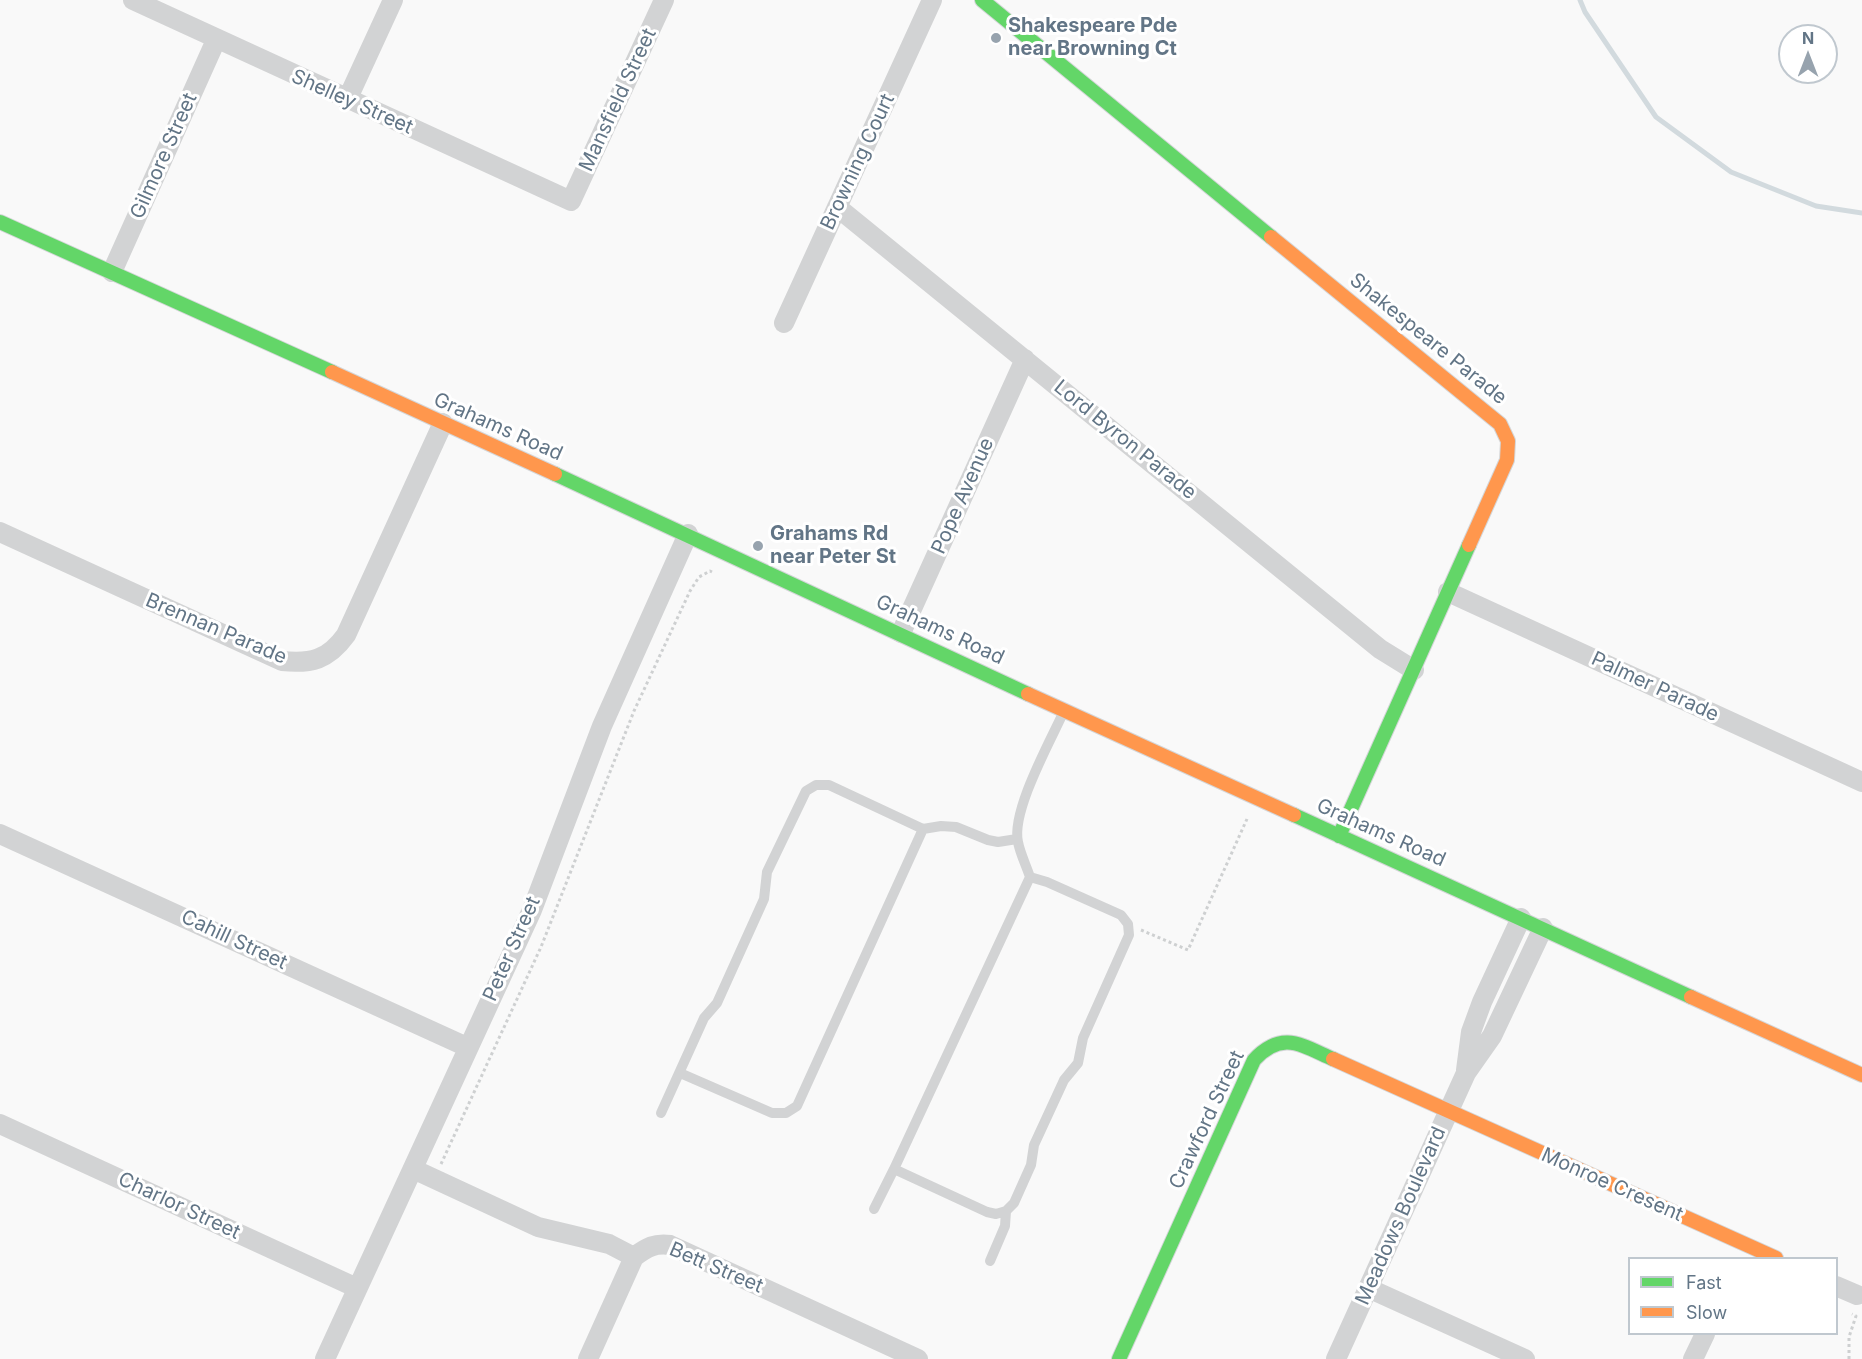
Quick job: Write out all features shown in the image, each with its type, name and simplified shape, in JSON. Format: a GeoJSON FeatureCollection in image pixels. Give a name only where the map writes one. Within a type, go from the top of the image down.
{"type":"FeatureCollection","features":[{"type":"Feature","properties":{"kind":"street","name":"Shelley Street"},"geometry":{"type":"LineString","coordinates":[[133,0],[571,201]]}},
{"type":"Feature","properties":{"kind":"street"},"geometry":{"type":"LineString","coordinates":[[347,100],[393,0]]}},
{"type":"Feature","properties":{"kind":"street","name":"Mansfield Street"},"geometry":{"type":"LineString","coordinates":[[571,201],[664,0]]}},
{"type":"Feature","properties":{"kind":"street","name":"Browning Court"},"geometry":{"type":"LineString","coordinates":[[784,323],[932,0]]}},
{"type":"Feature","properties":{"kind":"street","name":"Shakespeare Parade"},"geometry":{"type":"LineString","coordinates":[[982,0],[1500,424],[1507,435],[1509,448],[1507,460],[1339,836]]}},
{"type":"Feature","properties":{"kind":"street","name":"Gilmore Street"},"geometry":{"type":"LineString","coordinates":[[112,273],[216,40]]}},
{"type":"Feature","properties":{"kind":"street","name":"Lord Byron Parade"},"geometry":{"type":"LineString","coordinates":[[837,207],[1380,649],[1414,670]]}},
{"type":"Feature","properties":{"kind":"street","name":"Grahams Road"},"geometry":{"type":"LineString","coordinates":[[0,222],[688,534],[1065,711],[1862,1075]]}},
{"type":"Feature","properties":{"kind":"street","name":"Pope Avenue"},"geometry":{"type":"LineString","coordinates":[[901,633],[1025,359]]}},
{"type":"Feature","properties":{"kind":"street","name":"Brennan Parade"},"geometry":{"type":"LineString","coordinates":[[0,532],[282,661],[300,663],[319,659],[335,650],[346,635],[443,423]]}},
{"type":"Feature","properties":{"kind":"street","name":"Peter Street"},"geometry":{"type":"LineString","coordinates":[[325,1359],[532,910],[602,726],[688,534]]}},
{"type":"Feature","properties":{"kind":"street","name":"Palmer Parade"},"geometry":{"type":"LineString","coordinates":[[1449,592],[1862,782]]}},
{"type":"Feature","properties":{"kind":"street","name":"Cahill Street"},"geometry":{"type":"LineString","coordinates":[[0,834],[467,1047]]}},
{"type":"Feature","properties":{"kind":"street","name":"Meadows Boulevard"},"geometry":{"type":"LineString","coordinates":[[1466,1073],[1471,1032],[1482,1002],[1521,918]]}},
{"type":"Feature","properties":{"kind":"street","name":"Meadows Boulevard"},"geometry":{"type":"LineString","coordinates":[[1336,1359],[1466,1073],[1492,1036],[1543,928]]}},
{"type":"Feature","properties":{"kind":"street","name":"Crawford Street"},"geometry":{"type":"LineString","coordinates":[[1119,1359],[1254,1060],[1263,1048],[1278,1042],[1292,1042],[1449,1112]]}},
{"type":"Feature","properties":{"kind":"street","name":"Monroe Cresent"},"geometry":{"type":"LineString","coordinates":[[1449,1112],[1743,1252],[1770,1257]]}},
{"type":"Feature","properties":{"kind":"street","name":"Charlor Street"},"geometry":{"type":"LineString","coordinates":[[0,1124],[357,1288]]}},
{"type":"Feature","properties":{"kind":"street"},"geometry":{"type":"LineString","coordinates":[[413,1169],[538,1227],[609,1244],[634,1257],[588,1359]]}},
{"type":"Feature","properties":{"kind":"street","name":"Bett Street"},"geometry":{"type":"LineString","coordinates":[[634,1257],[646,1247],[657,1244],[670,1245],[908,1357]]}},
{"type":"Feature","properties":{"kind":"street"},"geometry":{"type":"LineString","coordinates":[[1368,1288],[1526,1359]]}},
{"type":"Feature","properties":{"kind":"street"},"geometry":{"type":"LineString","coordinates":[[1693,1359],[1705,1335]]}},
{"type":"Feature","properties":{"kind":"lane"},"geometry":{"type":"LineString","coordinates":[[874,1209],[1030,877],[1017,839],[1022,809],[1029,785],[1065,711]]}},
{"type":"Feature","properties":{"kind":"lane"},"geometry":{"type":"LineString","coordinates":[[661,1113],[704,1018],[717,1003],[764,899],[767,872],[806,791],[816,785],[829,786],[923,829],[941,826],[956,827],[987,840],[998,842],[1017,839]]}},
{"type":"Feature","properties":{"kind":"lane"},"geometry":{"type":"LineString","coordinates":[[680,1072],[772,1113],[786,1113],[797,1106],[923,829]]}},
{"type":"Feature","properties":{"kind":"lane"},"geometry":{"type":"LineString","coordinates":[[894,1169],[987,1212],[996,1214],[1006,1211],[1014,1203],[1031,1165],[1034,1145],[1064,1080],[1078,1063],[1083,1038],[1130,935],[1128,924],[1121,915],[1047,882],[1030,877]]}},
{"type":"Feature","properties":{"kind":"lane"},"geometry":{"type":"LineString","coordinates":[[990,1261],[1005,1226],[1006,1211]]}},
{"type":"Feature","properties":{"kind":"path"},"geometry":{"type":"LineString","coordinates":[[1128,924],[1188,950],[1257,799]]}},
{"type":"Feature","properties":{"kind":"path"},"geometry":{"type":"LineString","coordinates":[[1848,1359],[1849,1337],[1856,1316],[1846,1311],[1852,1294]]}},
{"type":"Feature","properties":{"kind":"waterway"},"geometry":{"type":"LineString","coordinates":[[1580,0],[1585,12],[1656,117],[1731,172],[1816,206],[1862,213]]}},
{"type":"Feature","properties":{"kind":"traffic: fast"},"geometry":{"type":"LineString","coordinates":[[982,0],[1271,237]]}},
{"type":"Feature","properties":{"kind":"traffic: fast"},"geometry":{"type":"LineString","coordinates":[[0,222],[332,372]]}},
{"type":"Feature","properties":{"kind":"traffic: fast"},"geometry":{"type":"LineString","coordinates":[[555,474],[1028,694]]}},
{"type":"Feature","properties":{"kind":"traffic: fast"},"geometry":{"type":"LineString","coordinates":[[1339,836],[1469,545]]}},
{"type":"Feature","properties":{"kind":"traffic: fast"},"geometry":{"type":"LineString","coordinates":[[1294,815],[1691,997]]}},
{"type":"Feature","properties":{"kind":"traffic: fast"},"geometry":{"type":"LineString","coordinates":[[1119,1359],[1254,1060],[1274,1045],[1283,1043],[1301,1045],[1333,1059]]}},
{"type":"Feature","properties":{"kind":"traffic: slow"},"geometry":{"type":"LineString","coordinates":[[1271,237],[1500,424],[1508,441],[1507,460],[1469,545]]}},
{"type":"Feature","properties":{"kind":"traffic: slow"},"geometry":{"type":"LineString","coordinates":[[332,372],[555,474]]}},
{"type":"Feature","properties":{"kind":"traffic: slow"},"geometry":{"type":"LineString","coordinates":[[1028,694],[1294,815]]}},
{"type":"Feature","properties":{"kind":"traffic: slow"},"geometry":{"type":"LineString","coordinates":[[1691,997],[1862,1075]]}},
{"type":"Feature","properties":{"kind":"traffic: slow"},"geometry":{"type":"LineString","coordinates":[[1333,1059],[1774,1257]]}},
{"type":"Feature","properties":{"kind":"place","name":"Shakespeare Pde near Browning Ct"},"geometry":{"type":"Point","coordinates":[996,38]}},
{"type":"Feature","properties":{"kind":"place","name":"Grahams Rd near Peter St"},"geometry":{"type":"Point","coordinates":[758,546]}}]}
